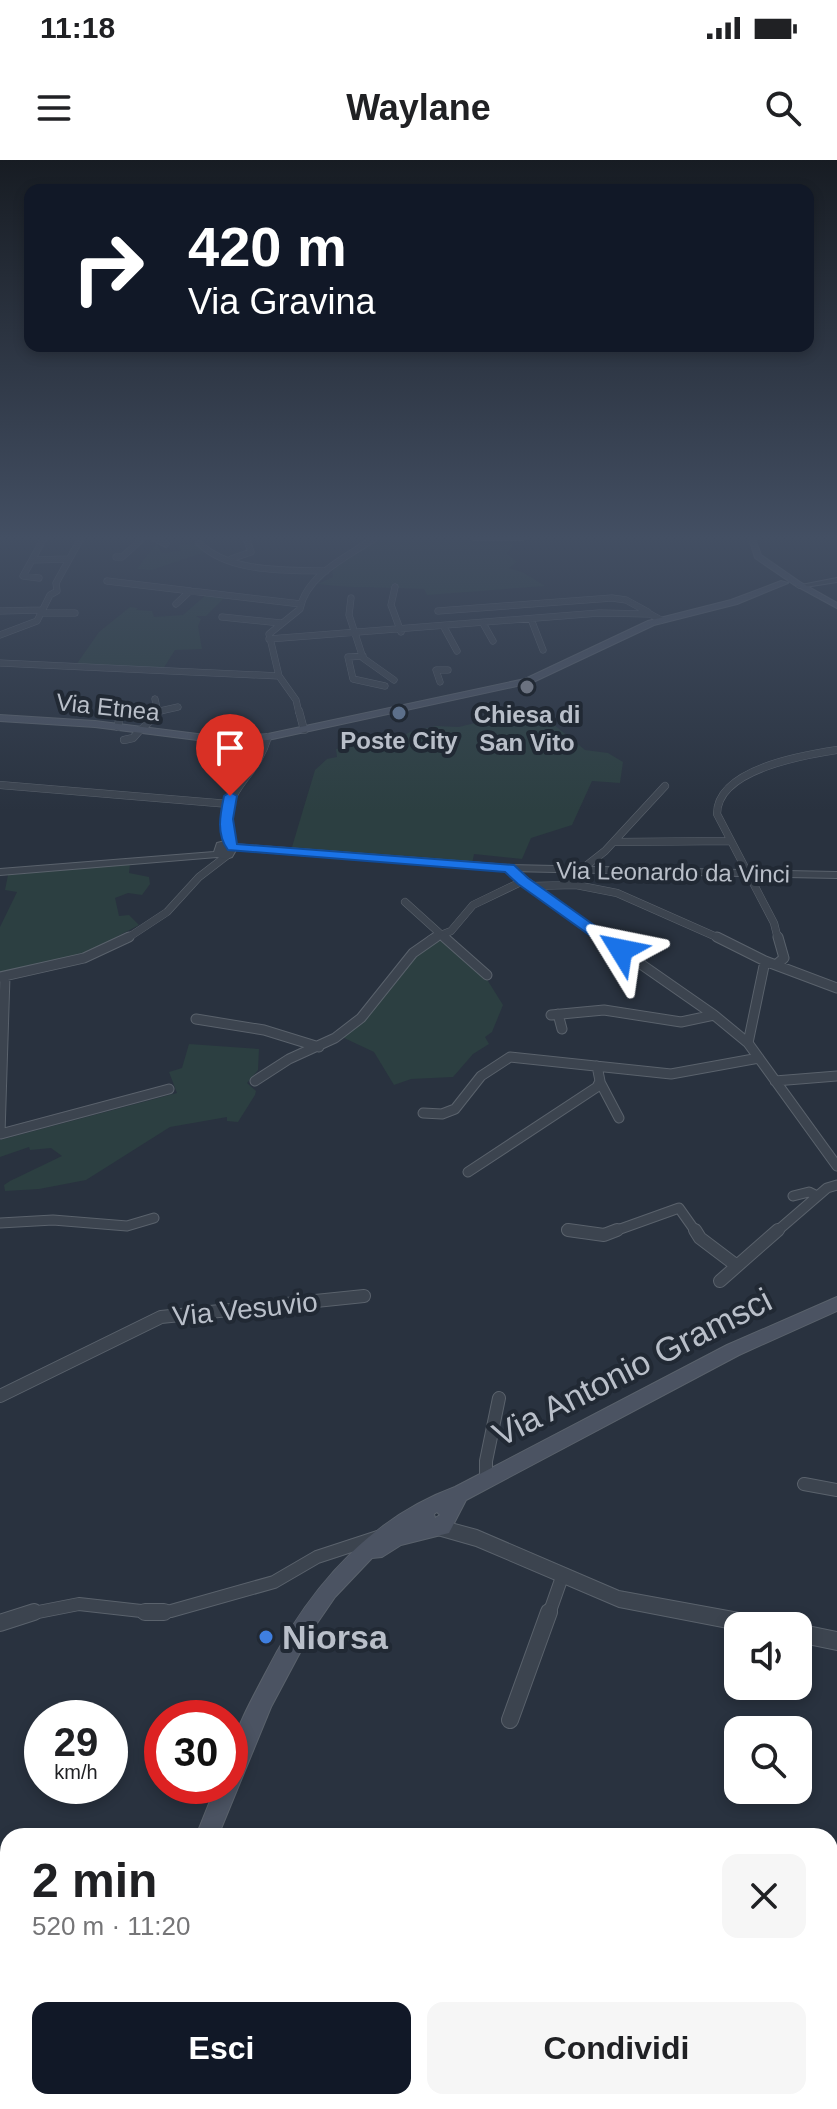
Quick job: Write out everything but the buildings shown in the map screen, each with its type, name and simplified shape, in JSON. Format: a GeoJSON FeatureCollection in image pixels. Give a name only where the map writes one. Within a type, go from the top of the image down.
{"type":"FeatureCollection","features":[{"type":"Feature","properties":{"kind":"main road","name":"Via Etnea"},"geometry":{"type":"LineString","coordinates":[[0,718],[118,727],[221,740],[268,737],[528,681],[628,629]]}},
{"type":"Feature","properties":{"kind":"main road","name":"Via Antonio Gramsci"},"geometry":{"type":"LineString","coordinates":[[437,1517],[460,1494],[486,1478],[733,1350],[837,1304]]}},
{"type":"Feature","properties":{"kind":"main road"},"geometry":{"type":"LineString","coordinates":[[248,1734],[294,1638],[312,1609],[380,1536],[437,1517]]}},
{"type":"Feature","properties":{"kind":"main road"},"geometry":{"type":"LineString","coordinates":[[351,1565],[437,1517]]}},
{"type":"Feature","properties":{"kind":"main road"},"geometry":{"type":"LineString","coordinates":[[210,1828],[220,1804]]}},
{"type":"Feature","properties":{"kind":"street"},"geometry":{"type":"LineString","coordinates":[[275,629],[269,634],[279,676],[296,700],[304,730]]}},
{"type":"Feature","properties":{"kind":"street"},"geometry":{"type":"LineString","coordinates":[[355,629],[363,656],[394,680]]}},
{"type":"Feature","properties":{"kind":"street"},"geometry":{"type":"LineString","coordinates":[[270,642],[425,629]]}},
{"type":"Feature","properties":{"kind":"street"},"geometry":{"type":"LineString","coordinates":[[401,631],[445,629],[457,651]]}},
{"type":"Feature","properties":{"kind":"street"},"geometry":{"type":"LineString","coordinates":[[486,629],[493,641]]}},
{"type":"Feature","properties":{"kind":"street"},"geometry":{"type":"LineString","coordinates":[[535,629],[543,650]]}},
{"type":"Feature","properties":{"kind":"street"},"geometry":{"type":"LineString","coordinates":[[363,656],[348,657],[353,679],[385,686]]}},
{"type":"Feature","properties":{"kind":"street"},"geometry":{"type":"LineString","coordinates":[[3,664],[279,676]]}},
{"type":"Feature","properties":{"kind":"street"},"geometry":{"type":"LineString","coordinates":[[440,682],[436,670],[448,670]]}},
{"type":"Feature","properties":{"kind":"street"},"geometry":{"type":"LineString","coordinates":[[155,699],[160,711]]}},
{"type":"Feature","properties":{"kind":"street"},"geometry":{"type":"LineString","coordinates":[[124,740],[133,738],[160,711],[178,707]]}},
{"type":"Feature","properties":{"kind":"street"},"geometry":{"type":"LineString","coordinates":[[118,727],[120,710]]}},
{"type":"Feature","properties":{"kind":"street"},"geometry":{"type":"LineString","coordinates":[[169,1089],[0,1134],[3,976],[84,958],[118,944],[167,912],[224,852],[229,804],[235,786],[264,751],[268,737]]}},
{"type":"Feature","properties":{"kind":"street"},"geometry":{"type":"LineString","coordinates":[[776,965],[784,958],[774,923],[716,811],[721,799],[753,771],[779,760],[837,750]]}},
{"type":"Feature","properties":{"kind":"street"},"geometry":{"type":"LineString","coordinates":[[0,785],[229,804]]}},
{"type":"Feature","properties":{"kind":"street"},"geometry":{"type":"LineString","coordinates":[[562,884],[584,870],[616,842],[665,786]]}},
{"type":"Feature","properties":{"kind":"street"},"geometry":{"type":"LineString","coordinates":[[616,842],[731,841]]}},
{"type":"Feature","properties":{"kind":"street","name":"Via Leonardo da Vinci"},"geometry":{"type":"LineString","coordinates":[[0,872],[246,850],[509,868],[837,875]]}},
{"type":"Feature","properties":{"kind":"street"},"geometry":{"type":"LineString","coordinates":[[509,868],[526,884],[714,1015],[748,1043],[837,1166]]}},
{"type":"Feature","properties":{"kind":"street"},"geometry":{"type":"LineString","coordinates":[[255,1081],[289,1059],[319,1047],[361,1018],[413,953],[430,939],[451,931],[473,905],[526,884],[562,884],[617,893],[692,924],[765,961],[837,988]]}},
{"type":"Feature","properties":{"kind":"street"},"geometry":{"type":"LineString","coordinates":[[405,902],[487,975]]}},
{"type":"Feature","properties":{"kind":"street"},"geometry":{"type":"LineString","coordinates":[[748,1043],[765,961]]}},
{"type":"Feature","properties":{"kind":"street"},"geometry":{"type":"LineString","coordinates":[[562,1029],[555,1015],[604,1010],[681,1022],[714,1015]]}},
{"type":"Feature","properties":{"kind":"street"},"geometry":{"type":"LineString","coordinates":[[196,1019],[264,1030],[319,1047]]}},
{"type":"Feature","properties":{"kind":"street"},"geometry":{"type":"LineString","coordinates":[[654,1019],[661,1029]]}},
{"type":"Feature","properties":{"kind":"street"},"geometry":{"type":"LineString","coordinates":[[734,1031],[750,1031]]}},
{"type":"Feature","properties":{"kind":"street"},"geometry":{"type":"LineString","coordinates":[[423,1113],[443,1114],[458,1107],[469,1098],[476,1081],[507,1058],[671,1074],[759,1058]]}},
{"type":"Feature","properties":{"kind":"street"},"geometry":{"type":"LineString","coordinates":[[597,1066],[600,1082],[619,1118]]}},
{"type":"Feature","properties":{"kind":"street"},"geometry":{"type":"LineString","coordinates":[[775,1081],[837,1076]]}},
{"type":"Feature","properties":{"kind":"street"},"geometry":{"type":"LineString","coordinates":[[468,1172],[583,1097],[600,1082]]}},
{"type":"Feature","properties":{"kind":"street"},"geometry":{"type":"LineString","coordinates":[[720,1281],[817,1196],[837,1185]]}},
{"type":"Feature","properties":{"kind":"street"},"geometry":{"type":"LineString","coordinates":[[793,1196],[809,1192],[817,1196]]}},
{"type":"Feature","properties":{"kind":"street"},"geometry":{"type":"LineString","coordinates":[[567,1230],[604,1235],[679,1208],[700,1238],[737,1266]]}},
{"type":"Feature","properties":{"kind":"street"},"geometry":{"type":"LineString","coordinates":[[0,1223],[53,1220],[127,1226],[154,1218]]}},
{"type":"Feature","properties":{"kind":"street","name":"Via Vesuvio"},"geometry":{"type":"LineString","coordinates":[[0,1396],[161,1317],[364,1296]]}},
{"type":"Feature","properties":{"kind":"street"},"geometry":{"type":"LineString","coordinates":[[486,1478],[486,1461],[499,1398]]}},
{"type":"Feature","properties":{"kind":"street"},"geometry":{"type":"LineString","coordinates":[[804,1484],[837,1490]]}},
{"type":"Feature","properties":{"kind":"street"},"geometry":{"type":"LineString","coordinates":[[437,1517],[562,1577],[619,1599],[724,1619]]}},
{"type":"Feature","properties":{"kind":"street"},"geometry":{"type":"LineString","coordinates":[[0,1623],[74,1604],[154,1614],[171,1611],[274,1582],[317,1557],[380,1536]]}},
{"type":"Feature","properties":{"kind":"street"},"geometry":{"type":"LineString","coordinates":[[510,1720],[562,1577]]}},
{"type":"Feature","properties":{"kind":"street"},"geometry":{"type":"LineString","coordinates":[[812,1636],[837,1641]]}},
{"type":"Feature","properties":{"kind":"shaded area"},"geometry":{"type":"Polygon","coordinates":[[[103,629],[199,629],[202,649],[175,650],[163,669],[76,665],[103,629]]]}},
{"type":"Feature","properties":{"kind":"shaded area"},"geometry":{"type":"Polygon","coordinates":[[[514,713],[548,720],[585,750],[608,753],[623,762],[620,783],[592,781],[572,825],[531,838],[522,859],[474,854],[472,864],[301,852],[292,847],[315,770],[327,759],[337,757],[336,749],[391,742],[410,732],[436,726],[459,727],[514,713]]]}},
{"type":"Feature","properties":{"kind":"shaded area"},"geometry":{"type":"Polygon","coordinates":[[[130,864],[129,873],[149,877],[150,884],[142,895],[128,893],[115,898],[119,916],[129,915],[139,925],[82,955],[0,972],[0,927],[17,892],[5,890],[8,875],[130,864]]]}},
{"type":"Feature","properties":{"kind":"shaded area"},"geometry":{"type":"Polygon","coordinates":[[[442,940],[488,981],[503,1005],[492,1032],[485,1037],[489,1044],[473,1054],[453,1077],[411,1079],[394,1085],[374,1052],[342,1037],[402,967],[429,945],[442,940]]]}},
{"type":"Feature","properties":{"kind":"shaded area"},"geometry":{"type":"Polygon","coordinates":[[[189,1044],[259,1049],[258,1070],[247,1083],[256,1091],[255,1095],[238,1122],[227,1121],[227,1117],[170,1127],[86,1180],[39,1189],[5,1191],[4,1185],[10,1181],[62,1156],[51,1148],[30,1150],[29,1147],[0,1157],[0,1140],[177,1093],[169,1072],[182,1068],[189,1044]]]}},
{"type":"Feature","properties":{"kind":"place","name":"Chiesa di San Vito"},"geometry":{"type":"Point","coordinates":[527,687]}},
{"type":"Feature","properties":{"kind":"place","name":"Poste City"},"geometry":{"type":"Point","coordinates":[399,713]}},
{"type":"Feature","properties":{"kind":"place","name":"Niorsa"},"geometry":{"type":"Point","coordinates":[266,1637]}},
{"type":"Feature","properties":{"kind":"route"},"geometry":{"type":"LineString","coordinates":[[230,796],[226,819],[229,842],[233,847],[509,868],[513,874],[621,950]]}}]}
